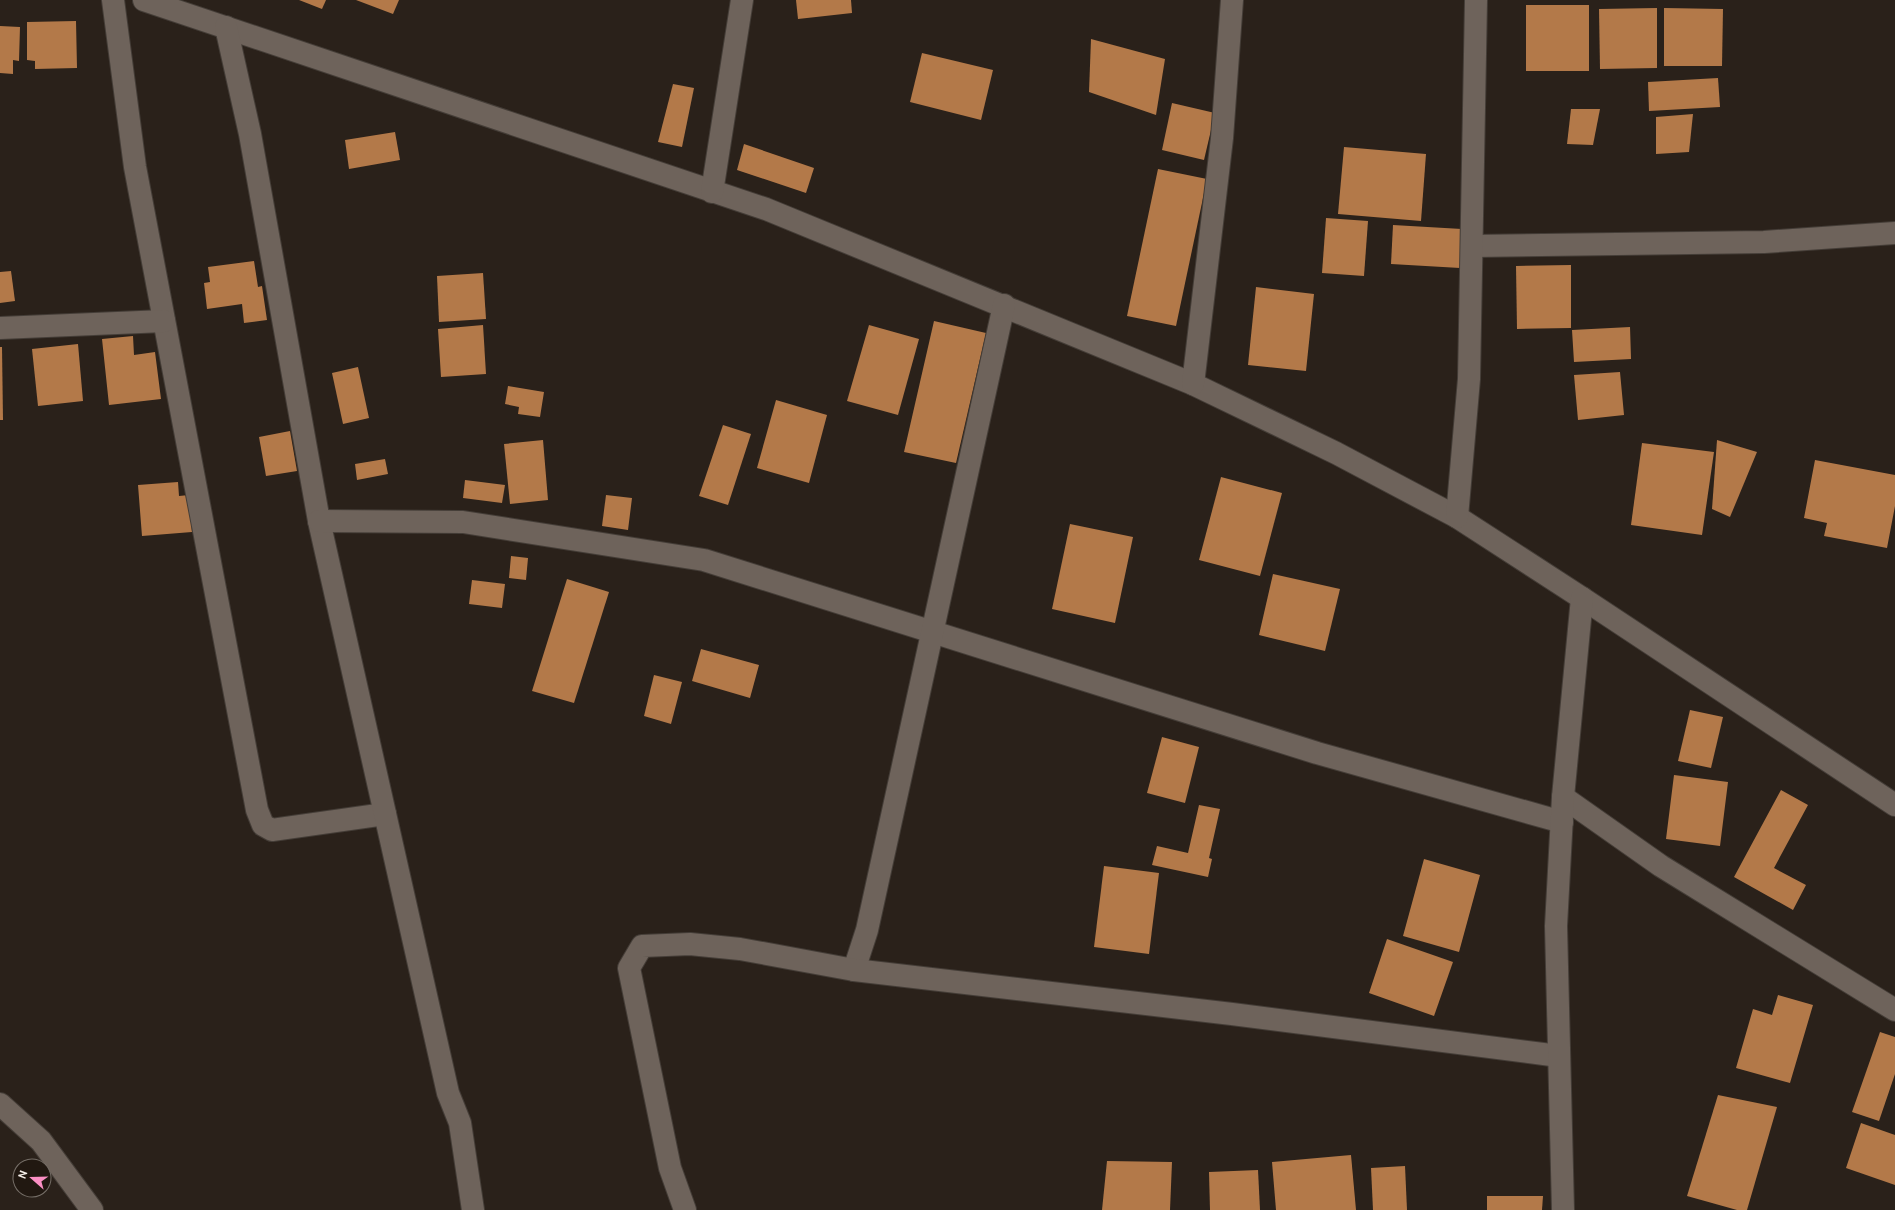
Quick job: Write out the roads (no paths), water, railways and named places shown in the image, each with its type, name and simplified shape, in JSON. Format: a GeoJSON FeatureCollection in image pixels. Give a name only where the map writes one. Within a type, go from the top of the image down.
{"type":"FeatureCollection","features":[{"type":"Feature","properties":{"kind":"street"},"geometry":{"type":"LineString","coordinates":[[114,0],[135,167],[257,810],[263,825],[272,830],[386,814]]}},
{"type":"Feature","properties":{"kind":"street"},"geometry":{"type":"LineString","coordinates":[[144,0],[185,7],[226,28],[766,209],[1004,305],[1194,384],[1336,453],[1457,517],[1895,805]]}},
{"type":"Feature","properties":{"kind":"street"},"geometry":{"type":"LineString","coordinates":[[712,192],[742,0]]}},
{"type":"Feature","properties":{"kind":"street"},"geometry":{"type":"LineString","coordinates":[[1194,384],[1222,138],[1232,0]]}},
{"type":"Feature","properties":{"kind":"street"},"geometry":{"type":"LineString","coordinates":[[1457,517],[1469,379],[1476,0]]}},
{"type":"Feature","properties":{"kind":"street"},"geometry":{"type":"LineString","coordinates":[[226,28],[250,134],[319,520],[448,1093],[460,1123],[473,1210]]}},
{"type":"Feature","properties":{"kind":"street"},"geometry":{"type":"LineString","coordinates":[[1472,246],[1764,242],[1895,233]]}},
{"type":"Feature","properties":{"kind":"street"},"geometry":{"type":"LineString","coordinates":[[854,970],[867,930],[1004,305]]}},
{"type":"Feature","properties":{"kind":"street"},"geometry":{"type":"LineString","coordinates":[[0,328],[164,321]]}},
{"type":"Feature","properties":{"kind":"street"},"geometry":{"type":"LineString","coordinates":[[319,520],[463,522],[704,560],[1317,754],[1562,822]]}},
{"type":"Feature","properties":{"kind":"street"},"geometry":{"type":"LineString","coordinates":[[1563,1210],[1556,926],[1563,797],[1582,598]]}},
{"type":"Feature","properties":{"kind":"street"},"geometry":{"type":"LineString","coordinates":[[1563,797],[1661,866],[1895,1010]]}},
{"type":"Feature","properties":{"kind":"street"},"geometry":{"type":"LineString","coordinates":[[685,1210],[670,1168],[629,968],[642,946],[690,944],[740,949],[854,970],[1232,1014],[1559,1056]]}},
{"type":"Feature","properties":{"kind":"street"},"geometry":{"type":"LineString","coordinates":[[0,1104],[41,1141],[92,1210]]}}]}
